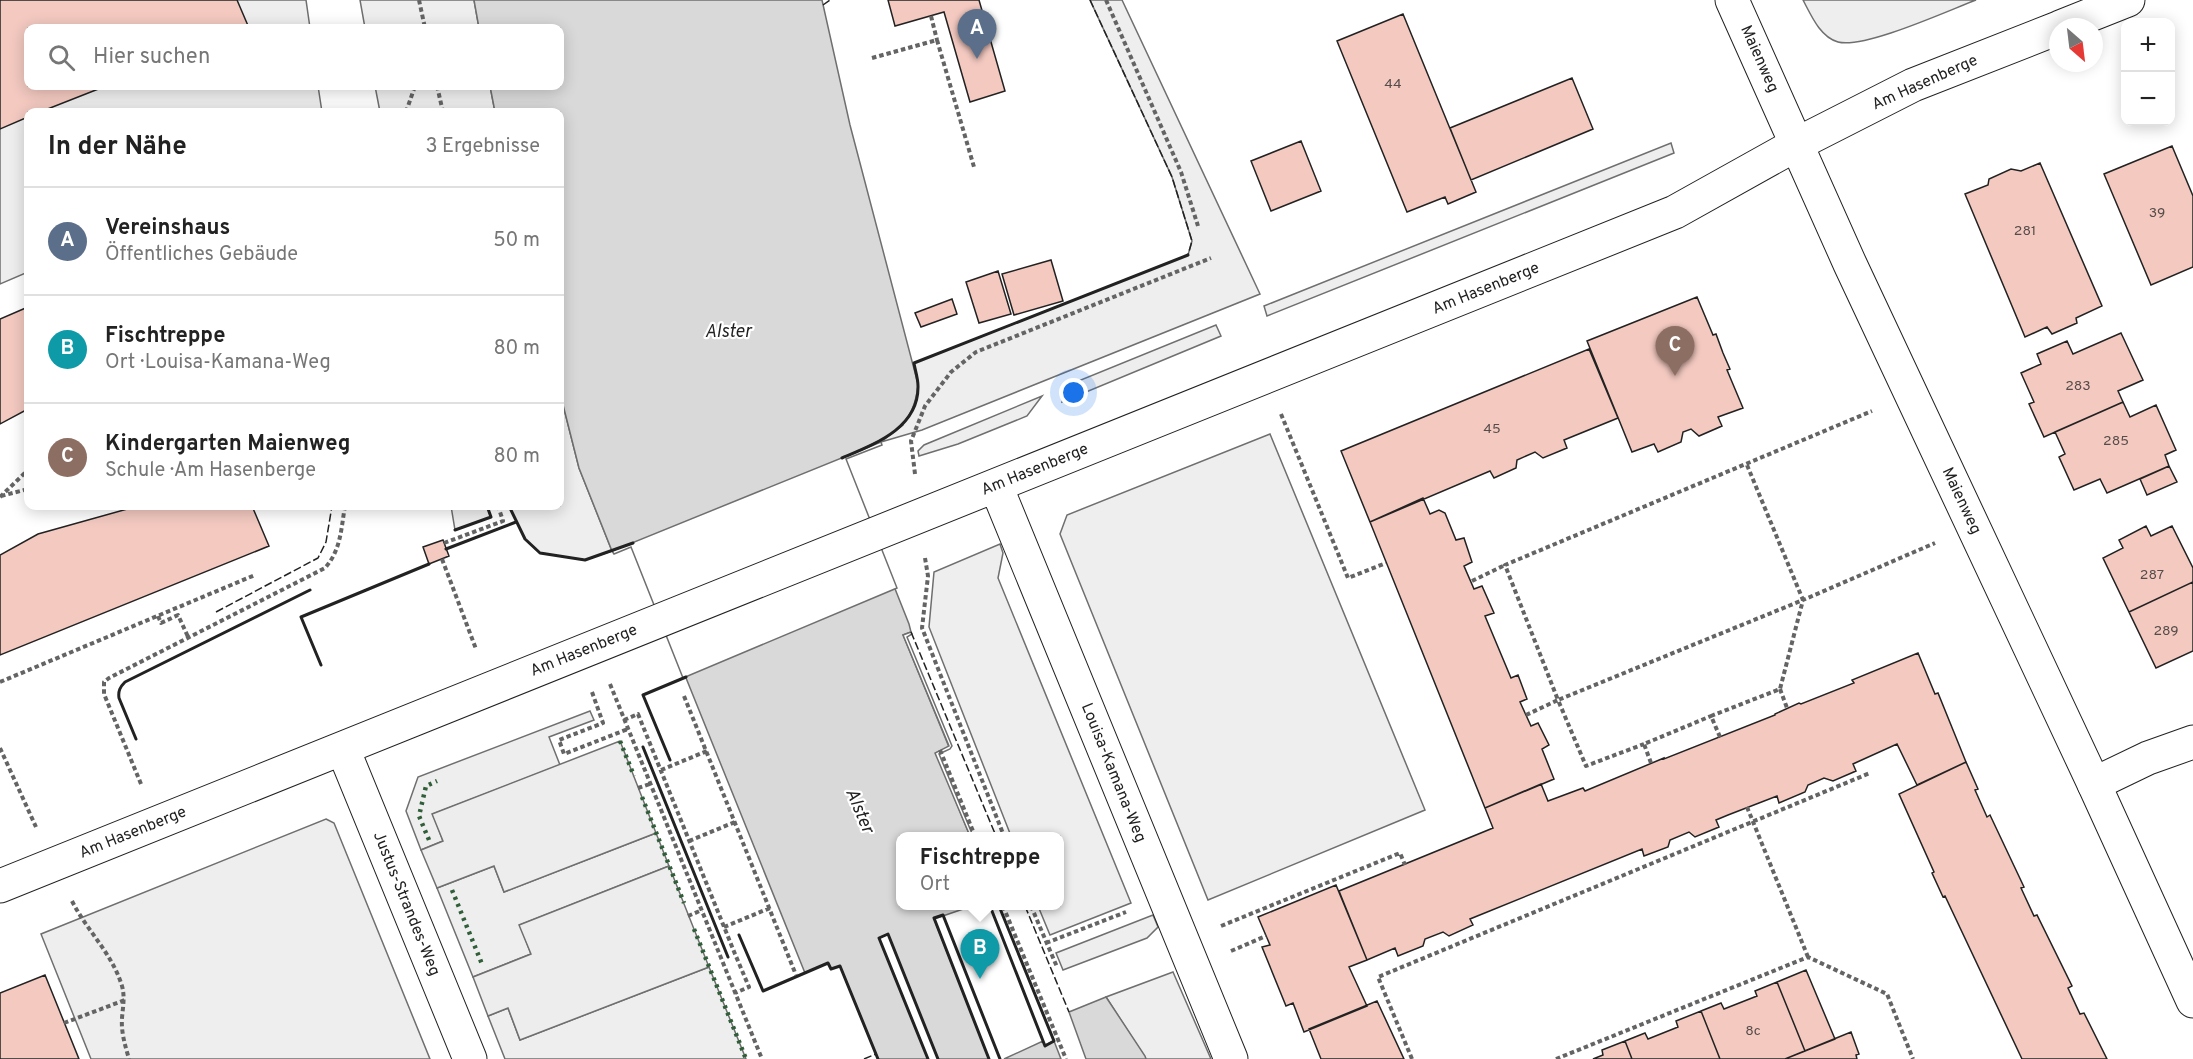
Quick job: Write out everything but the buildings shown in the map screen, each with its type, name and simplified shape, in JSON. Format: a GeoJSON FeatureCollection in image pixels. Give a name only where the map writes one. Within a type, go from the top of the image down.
{"type":"FeatureCollection","features":[{"type":"Feature","properties":{"kind":"street","name":"Maienweg"},"geometry":{"type":"LineString","coordinates":[[1732,0],[1850,264],[2094,784],[2193,1001]]}},
{"type":"Feature","properties":{"kind":"street","name":"Am Hasenberge"},"geometry":{"type":"LineString","coordinates":[[2082,18],[2128,0]]}},
{"type":"Feature","properties":{"kind":"street","name":"Am Hasenberge"},"geometry":{"type":"LineString","coordinates":[[0,886],[343,750],[1675,212],[1797,144],[1912,85],[2049,31]]}},
{"type":"Feature","properties":{"kind":"street","name":"Louisa-Kamana-Weg"},"geometry":{"type":"LineString","coordinates":[[996,486],[1232,1059]]}},
{"type":"Feature","properties":{"kind":"street"},"geometry":{"type":"LineString","coordinates":[[2094,784],[2148,758],[2193,742]]}},
{"type":"Feature","properties":{"kind":"street","name":"Justus-Strandes-Weg"},"geometry":{"type":"LineString","coordinates":[[343,750],[470,1059]]}},
{"type":"Feature","properties":{"kind":"path"},"geometry":{"type":"LineString","coordinates":[[419,0],[424,24]]}},
{"type":"Feature","properties":{"kind":"path"},"geometry":{"type":"LineString","coordinates":[[1106,0],[1181,172],[1198,226]]}},
{"type":"Feature","properties":{"kind":"path"},"geometry":{"type":"LineString","coordinates":[[931,16],[974,166]]}},
{"type":"Feature","properties":{"kind":"path"},"geometry":{"type":"LineString","coordinates":[[872,58],[937,40]]}},
{"type":"Feature","properties":{"kind":"path"},"geometry":{"type":"LineString","coordinates":[[407,108],[414,90]]}},
{"type":"Feature","properties":{"kind":"path"},"geometry":{"type":"LineString","coordinates":[[438,90],[442,108]]}},
{"type":"Feature","properties":{"kind":"path"},"geometry":{"type":"LineString","coordinates":[[1002,832],[922,628],[928,576],[913,520],[911,441],[925,406],[951,372],[976,352],[1211,258]]}},
{"type":"Feature","properties":{"kind":"path"},"geometry":{"type":"LineString","coordinates":[[1266,378],[1348,578],[1386,563]]}},
{"type":"Feature","properties":{"kind":"path"},"geometry":{"type":"LineString","coordinates":[[1472,580],[1911,394]]}},
{"type":"Feature","properties":{"kind":"path"},"geometry":{"type":"LineString","coordinates":[[1747,465],[1803,600],[1780,688],[1787,708]]}},
{"type":"Feature","properties":{"kind":"path"},"geometry":{"type":"LineString","coordinates":[[0,496],[24,474]]}},
{"type":"Feature","properties":{"kind":"path"},"geometry":{"type":"LineString","coordinates":[[0,496],[24,490]]}},
{"type":"Feature","properties":{"kind":"path"},"geometry":{"type":"LineString","coordinates":[[158,823],[103,688],[104,682],[325,568],[339,545],[344,510]]}},
{"type":"Feature","properties":{"kind":"path"},"geometry":{"type":"LineString","coordinates":[[444,543],[503,521],[499,510]]}},
{"type":"Feature","properties":{"kind":"path"},"geometry":{"type":"LineString","coordinates":[[1526,715],[1973,527]]}},
{"type":"Feature","properties":{"kind":"path"},"geometry":{"type":"LineString","coordinates":[[442,559],[491,689]]}},
{"type":"Feature","properties":{"kind":"path"},"geometry":{"type":"LineString","coordinates":[[1505,565],[1558,700],[1587,766],[1780,688]]}},
{"type":"Feature","properties":{"kind":"path"},"geometry":{"type":"LineString","coordinates":[[0,682],[255,575]]}},
{"type":"Feature","properties":{"kind":"path"},"geometry":{"type":"LineString","coordinates":[[158,616],[161,623],[178,615],[189,639]]}},
{"type":"Feature","properties":{"kind":"path"},"geometry":{"type":"LineString","coordinates":[[578,655],[603,723],[559,740],[564,754],[628,729]]}},
{"type":"Feature","properties":{"kind":"path"},"geometry":{"type":"LineString","coordinates":[[684,696],[796,975]]}},
{"type":"Feature","properties":{"kind":"path"},"geometry":{"type":"LineString","coordinates":[[619,707],[762,1059]]}},
{"type":"Feature","properties":{"kind":"path"},"geometry":{"type":"LineString","coordinates":[[624,720],[638,714],[661,770],[749,987],[735,993]]}},
{"type":"Feature","properties":{"kind":"path"},"geometry":{"type":"LineString","coordinates":[[1711,716],[1720,737]]}},
{"type":"Feature","properties":{"kind":"path"},"geometry":{"type":"LineString","coordinates":[[1644,744],[1651,763]]}},
{"type":"Feature","properties":{"kind":"path"},"geometry":{"type":"LineString","coordinates":[[0,747],[76,910],[114,964],[125,1000],[122,1018],[123,1037],[129,1059]]}},
{"type":"Feature","properties":{"kind":"path"},"geometry":{"type":"LineString","coordinates":[[940,750],[973,832]]}},
{"type":"Feature","properties":{"kind":"path"},"geometry":{"type":"LineString","coordinates":[[661,770],[707,751]]}},
{"type":"Feature","properties":{"kind":"path"},"geometry":{"type":"LineString","coordinates":[[1412,1059],[1378,977],[1870,773]]}},
{"type":"Feature","properties":{"kind":"path"},"geometry":{"type":"LineString","coordinates":[[638,788],[650,784]]}},
{"type":"Feature","properties":{"kind":"path"},"geometry":{"type":"LineString","coordinates":[[1747,807],[1808,957],[1887,994],[1913,1059]]}},
{"type":"Feature","properties":{"kind":"path"},"geometry":{"type":"LineString","coordinates":[[689,841],[735,822]]}},
{"type":"Feature","properties":{"kind":"path"},"geometry":{"type":"LineString","coordinates":[[1182,942],[1400,853],[1405,865]]}},
{"type":"Feature","properties":{"kind":"path"},"geometry":{"type":"LineString","coordinates":[[1046,943],[1164,897]]}},
{"type":"Feature","properties":{"kind":"path"},"geometry":{"type":"LineString","coordinates":[[724,927],[770,908]]}},
{"type":"Feature","properties":{"kind":"path"},"geometry":{"type":"LineString","coordinates":[[688,916],[702,910]]}},
{"type":"Feature","properties":{"kind":"path"},"geometry":{"type":"LineString","coordinates":[[1006,910],[1066,1059]]}},
{"type":"Feature","properties":{"kind":"path"},"geometry":{"type":"LineString","coordinates":[[1033,910],[1058,967]]}},
{"type":"Feature","properties":{"kind":"path"},"geometry":{"type":"LineString","coordinates":[[1556,1059],[1808,957]]}},
{"type":"Feature","properties":{"kind":"path"},"geometry":{"type":"LineString","coordinates":[[64,1023],[125,1000]]}},
{"type":"Feature","properties":{"kind":"path"},"geometry":{"type":"LineString","coordinates":[[1400,1049],[1406,1046]]}},
{"type":"Feature","properties":{"kind":"shaded area"},"geometry":{"type":"Polygon","coordinates":[[[0,0],[306,0],[309,24],[24,24],[24,90],[319,90],[321,108],[24,108],[24,274],[0,284],[0,0]]]}},
{"type":"Feature","properties":{"kind":"shaded area"},"geometry":{"type":"Polygon","coordinates":[[[360,0],[474,0],[478,24],[364,24],[360,0]]]}},
{"type":"Feature","properties":{"kind":"shaded area"},"geometry":{"type":"Polygon","coordinates":[[[1090,0],[1122,0],[1260,294],[922,430],[881,442],[903,425],[918,384],[914,363],[1188,255],[1192,241],[1172,177],[1090,0]]]}},
{"type":"Feature","properties":{"kind":"shaded area"},"geometry":{"type":"Polygon","coordinates":[[[1803,0],[1976,0],[1885,35],[1850,43],[1838,42],[1826,35],[1817,25],[1803,0]]]}},
{"type":"Feature","properties":{"kind":"shaded area"},"geometry":{"type":"Polygon","coordinates":[[[376,90],[491,90],[494,108],[379,108],[376,90]]]}},
{"type":"Feature","properties":{"kind":"shaded area"},"geometry":{"type":"Polygon","coordinates":[[[1671,143],[1674,153],[1267,316],[1264,306],[1671,143]]]}},
{"type":"Feature","properties":{"kind":"shaded area"},"geometry":{"type":"Polygon","coordinates":[[[1216,325],[1221,336],[1062,402],[1066,386],[1216,325]]]}},
{"type":"Feature","properties":{"kind":"shaded area"},"geometry":{"type":"Polygon","coordinates":[[[1042,396],[1027,416],[958,444],[919,456],[918,451],[924,445],[1042,396]]]}},
{"type":"Feature","properties":{"kind":"shaded area"},"geometry":{"type":"Polygon","coordinates":[[[564,409],[579,468],[612,551],[585,560],[540,553],[525,539],[511,510],[564,510],[564,409]]]}},
{"type":"Feature","properties":{"kind":"shaded area"},"geometry":{"type":"Polygon","coordinates":[[[1270,434],[1425,810],[1208,900],[1060,534],[1067,515],[1270,434]]]}},
{"type":"Feature","properties":{"kind":"shaded area"},"geometry":{"type":"Polygon","coordinates":[[[452,510],[488,510],[491,517],[455,530],[452,510]]]}},
{"type":"Feature","properties":{"kind":"shaded area"},"geometry":{"type":"Polygon","coordinates":[[[1000,544],[1003,553],[998,578],[1131,903],[1050,935],[1040,910],[1064,910],[1064,832],[1009,832],[929,627],[934,572],[1000,544]]]}},
{"type":"Feature","properties":{"kind":"shaded area"},"geometry":{"type":"Polygon","coordinates":[[[590,711],[594,720],[549,737],[560,765],[433,814],[443,841],[421,850],[406,811],[418,777],[590,711]]]}},
{"type":"Feature","properties":{"kind":"shaded area"},"geometry":{"type":"Polygon","coordinates":[[[620,741],[656,833],[504,892],[494,866],[437,888],[421,850],[443,841],[432,814],[620,741]]]}},
{"type":"Feature","properties":{"kind":"shaded area"},"geometry":{"type":"Polygon","coordinates":[[[326,819],[334,823],[430,1059],[91,1059],[41,934],[326,819]]]}},
{"type":"Feature","properties":{"kind":"shaded area"},"geometry":{"type":"Polygon","coordinates":[[[656,833],[669,866],[520,925],[531,954],[473,977],[437,888],[494,866],[504,892],[656,833]]]}},
{"type":"Feature","properties":{"kind":"shaded area"},"geometry":{"type":"Polygon","coordinates":[[[669,866],[709,967],[520,1040],[508,1008],[488,1016],[473,977],[531,954],[519,925],[669,866]]]}},
{"type":"Feature","properties":{"kind":"shaded area"},"geometry":{"type":"Polygon","coordinates":[[[1153,915],[1158,927],[1147,938],[1063,970],[1056,953],[1153,915]]]}},
{"type":"Feature","properties":{"kind":"shaded area"},"geometry":{"type":"Polygon","coordinates":[[[709,967],[746,1059],[505,1059],[488,1016],[508,1008],[520,1040],[709,967]]]}},
{"type":"Feature","properties":{"kind":"shaded area"},"geometry":{"type":"Polygon","coordinates":[[[1173,972],[1211,1059],[1146,1059],[1106,997],[1173,972]]]}},
{"type":"Feature","properties":{"kind":"water","name":"Alster"},"geometry":{"type":"Polygon","coordinates":[[[474,0],[822,0],[850,125],[918,384],[910,414],[893,433],[843,458],[909,624],[911,632],[903,635],[949,747],[936,753],[968,832],[896,832],[896,910],[960,910],[934,919],[989,1059],[938,1059],[888,934],[879,938],[928,1059],[878,1059],[840,966],[831,969],[828,963],[805,973],[632,544],[612,551],[579,468],[564,409],[564,108],[494,108],[491,90],[564,90],[564,24],[478,24],[474,0]]]}},
{"type":"Feature","properties":{"kind":"water"},"geometry":{"type":"Polygon","coordinates":[[[1106,997],[1146,1059],[1086,1059],[1069,1012],[1106,997]]]}},
{"type":"Feature","properties":{"kind":"water"},"geometry":{"type":"Polygon","coordinates":[[[1043,1041],[1045,1045],[1054,1041],[1061,1059],[1004,1059],[1043,1041]]]}},
{"type":"Feature","properties":{"kind":"pier"},"geometry":{"type":"Polygon","coordinates":[[[881,442],[882,445],[846,459],[897,588],[683,678],[631,547],[614,554],[612,551],[881,442]]]}},
{"type":"Feature","properties":{"kind":"pier"},"geometry":{"type":"Polygon","coordinates":[[[911,632],[912,634],[907,637],[952,746],[939,754],[971,832],[968,832],[935,753],[949,746],[903,635],[911,632]]]}},
{"type":"Feature","properties":{"kind":"hedge"},"geometry":{"type":"LineString","coordinates":[[620,741],[634,776]]}},
{"type":"Feature","properties":{"kind":"hedge"},"geometry":{"type":"LineString","coordinates":[[429,840],[419,816],[426,786],[437,781]]}},
{"type":"Feature","properties":{"kind":"hedge"},"geometry":{"type":"LineString","coordinates":[[642,797],[684,903]]}},
{"type":"Feature","properties":{"kind":"hedge"},"geometry":{"type":"LineString","coordinates":[[452,890],[482,964]]}},
{"type":"Feature","properties":{"kind":"hedge"},"geometry":{"type":"LineString","coordinates":[[694,929],[746,1059]]}},
{"type":"Feature","properties":{"kind":"fence"},"geometry":{"type":"LineString","coordinates":[[823,5],[830,0]]}},
{"type":"Feature","properties":{"kind":"fence"},"geometry":{"type":"LineString","coordinates":[[1090,0],[1172,177],[1192,241],[1188,255]]}},
{"type":"Feature","properties":{"kind":"fence"},"geometry":{"type":"LineString","coordinates":[[216,612],[318,558],[326,542],[331,510]]}},
{"type":"Feature","properties":{"kind":"fence"},"geometry":{"type":"LineString","coordinates":[[911,632],[994,832]]}},
{"type":"Feature","properties":{"kind":"fence"},"geometry":{"type":"LineString","coordinates":[[1027,910],[1069,1012]]}},
{"type":"Feature","properties":{"kind":"fence"},"geometry":{"type":"LineString","coordinates":[[864,1059],[876,1054]]}},
{"type":"Feature","properties":{"kind":"wall"},"geometry":{"type":"LineString","coordinates":[[842,458],[881,440],[903,424],[916,401],[918,380],[914,363],[1188,255]]}},
{"type":"Feature","properties":{"kind":"wall"},"geometry":{"type":"LineString","coordinates":[[455,530],[491,517],[488,510]]}},
{"type":"Feature","properties":{"kind":"wall"},"geometry":{"type":"LineString","coordinates":[[511,510],[525,539],[540,553],[585,560],[633,543]]}},
{"type":"Feature","properties":{"kind":"wall"},"geometry":{"type":"LineString","coordinates":[[446,549],[516,522]]}},
{"type":"Feature","properties":{"kind":"wall"},"geometry":{"type":"LineString","coordinates":[[321,665],[301,617],[429,564]]}},
{"type":"Feature","properties":{"kind":"wall"},"geometry":{"type":"LineString","coordinates":[[136,739],[119,698],[120,689],[125,682],[310,590]]}},
{"type":"Feature","properties":{"kind":"wall"},"geometry":{"type":"LineString","coordinates":[[670,760],[643,695],[686,677]]}},
{"type":"Feature","properties":{"kind":"wall"},"geometry":{"type":"LineString","coordinates":[[643,747],[728,957]]}},
{"type":"Feature","properties":{"kind":"wall"},"geometry":{"type":"LineString","coordinates":[[992,910],[1045,1046],[1054,1041],[1001,910]]}},
{"type":"Feature","properties":{"kind":"wall"},"geometry":{"type":"LineString","coordinates":[[989,1059],[934,918],[943,915],[1000,1059]]}},
{"type":"Feature","properties":{"kind":"wall"},"geometry":{"type":"LineString","coordinates":[[928,1059],[879,938],[888,934],[938,1059]]}},
{"type":"Feature","properties":{"kind":"wall"},"geometry":{"type":"LineString","coordinates":[[739,935],[763,991],[828,963],[831,969],[840,966],[878,1059]]}},
{"type":"Feature","properties":{"kind":"place","name":"Vereinshaus"},"geometry":{"type":"Point","coordinates":[977,59]}},
{"type":"Feature","properties":{"kind":"place","name":"Kindergarten Maienweg"},"geometry":{"type":"Point","coordinates":[1675,376]}},
{"type":"Feature","properties":{"kind":"place","name":"Fischtreppe"},"geometry":{"type":"Point","coordinates":[980,979]}}]}
